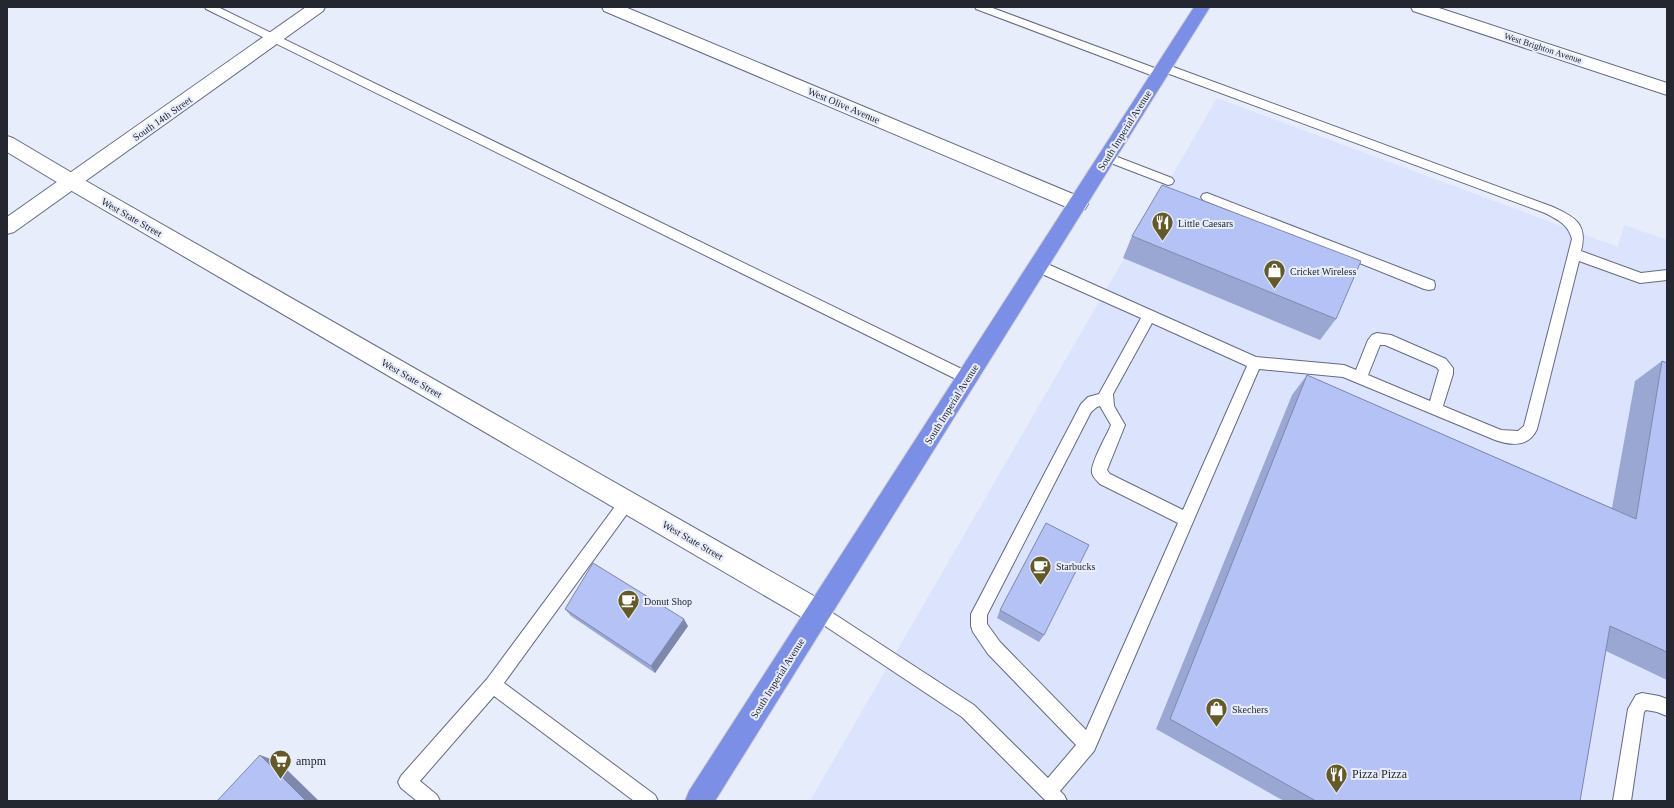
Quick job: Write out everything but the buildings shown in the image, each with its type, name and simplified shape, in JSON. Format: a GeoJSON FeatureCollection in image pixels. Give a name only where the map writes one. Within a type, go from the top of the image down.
{"type":"FeatureCollection","features":[{"type":"Feature","properties":{"kind":"highway","name":"South Imperial Avenue"},"geometry":{"type":"LineString","coordinates":[[699,801],[1202,7]]}},
{"type":"Feature","properties":{"kind":"street","name":"South 14th Street"},"geometry":{"type":"LineString","coordinates":[[7,228],[317,7]]}},
{"type":"Feature","properties":{"kind":"street","name":"West Olive Avenue"},"geometry":{"type":"LineString","coordinates":[[610,7],[1078,204]]}},
{"type":"Feature","properties":{"kind":"street","name":"West Brighton Avenue"},"geometry":{"type":"LineString","coordinates":[[1419,7],[1667,89]]}},
{"type":"Feature","properties":{"kind":"street","name":"West State Street"},"geometry":{"type":"LineString","coordinates":[[7,143],[72,182],[819,612]]}},
{"type":"Feature","properties":{"kind":"lane"},"geometry":{"type":"LineString","coordinates":[[210,7],[967,378]]}},
{"type":"Feature","properties":{"kind":"lane"},"geometry":{"type":"LineString","coordinates":[[980,7],[1549,210],[1565,218],[1576,227],[1578,239],[1530,429],[1521,438],[1500,436],[1360,377],[1335,370],[1255,363],[1038,266]]}},
{"type":"Feature","properties":{"kind":"lane"},"geometry":{"type":"LineString","coordinates":[[1107,157],[1168,181]]}},
{"type":"Feature","properties":{"kind":"lane"},"geometry":{"type":"LineString","coordinates":[[1207,197],[1429,285]]}},
{"type":"Feature","properties":{"kind":"lane"},"geometry":{"type":"LineString","coordinates":[[1575,254],[1640,278],[1647,279],[1662,274],[1667,276]]}},
{"type":"Feature","properties":{"kind":"lane"},"geometry":{"type":"LineString","coordinates":[[1149,316],[1106,393],[1104,400],[1118,425],[1099,472],[1105,479],[1187,520]]}},
{"type":"Feature","properties":{"kind":"lane"},"geometry":{"type":"LineString","coordinates":[[1360,377],[1373,344],[1377,339],[1386,339],[1441,363],[1446,368],[1446,374],[1435,408]]}},
{"type":"Feature","properties":{"kind":"lane"},"geometry":{"type":"LineString","coordinates":[[819,612],[968,711],[1053,796],[1088,745],[1255,363]]}},
{"type":"Feature","properties":{"kind":"lane"},"geometry":{"type":"LineString","coordinates":[[1088,745],[994,648],[979,626],[979,614],[1086,408],[1093,401],[1104,400]]}},
{"type":"Feature","properties":{"kind":"lane"},"geometry":{"type":"LineString","coordinates":[[430,801],[407,782],[493,685],[627,502]]}},
{"type":"Feature","properties":{"kind":"lane"},"geometry":{"type":"LineString","coordinates":[[493,685],[649,801]]}},
{"type":"Feature","properties":{"kind":"lane"},"geometry":{"type":"LineString","coordinates":[[1622,801],[1636,709],[1642,701],[1659,704],[1667,708]]}},
{"type":"Feature","properties":{"kind":"shaded area"},"geometry":{"type":"Polygon","coordinates":[[[1217,98],[1618,247],[1624,225],[1667,240],[1667,801],[810,801],[1217,98]]]}},
{"type":"Feature","properties":{"kind":"place","name":"Little Caesars"},"geometry":{"type":"Point","coordinates":[1162,242]}},
{"type":"Feature","properties":{"kind":"place","name":"Cricket Wireless"},"geometry":{"type":"Point","coordinates":[1275,290]}},
{"type":"Feature","properties":{"kind":"place","name":"Starbucks"},"geometry":{"type":"Point","coordinates":[1040,586]}},
{"type":"Feature","properties":{"kind":"place","name":"Donut Shop"},"geometry":{"type":"Point","coordinates":[629,620]}},
{"type":"Feature","properties":{"kind":"place","name":"Skechers"},"geometry":{"type":"Point","coordinates":[1216,728]}},
{"type":"Feature","properties":{"kind":"place","name":"ampm"},"geometry":{"type":"Point","coordinates":[280,780]}},
{"type":"Feature","properties":{"kind":"place","name":"Pizza Pizza"},"geometry":{"type":"Point","coordinates":[1336,794]}}]}
